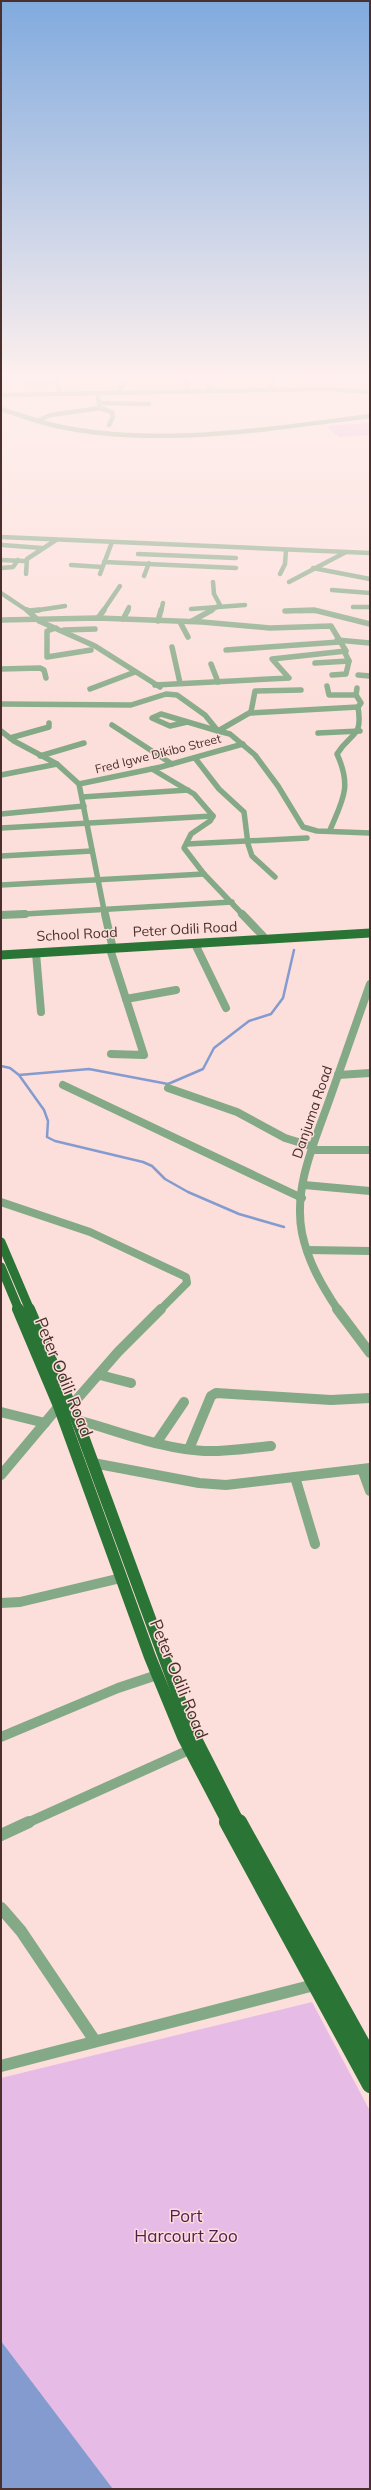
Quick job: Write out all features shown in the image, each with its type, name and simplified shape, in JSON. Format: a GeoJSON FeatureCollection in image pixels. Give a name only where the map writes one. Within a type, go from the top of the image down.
{"type":"FeatureCollection","features":[{"type":"Feature","properties":{"kind":"main road","name":"School Road"},"geometry":{"type":"LineString","coordinates":[[1,951],[112,947],[370,930]]}},
{"type":"Feature","properties":{"kind":"main road","name":"Peter Odili Road"},"geometry":{"type":"LineString","coordinates":[[1,955],[112,947],[195,944],[370,933]]}},
{"type":"Feature","properties":{"kind":"main road","name":"Peter Odili Road"},"geometry":{"type":"LineString","coordinates":[[1,1242],[65,1406],[121,1578],[157,1675],[189,1750],[255,1875],[321,1983],[370,2058]]}},
{"type":"Feature","properties":{"kind":"main road","name":"Peter Odili Road"},"geometry":{"type":"LineString","coordinates":[[1,1267],[65,1406],[77,1420],[189,1725],[229,1806],[321,1983],[370,2085]]}},
{"type":"Feature","properties":{"kind":"street"},"geometry":{"type":"LineString","coordinates":[[1,537],[370,554]]}},
{"type":"Feature","properties":{"kind":"street"},"geometry":{"type":"LineString","coordinates":[[1,560],[25,561],[42,548],[56,540]]}},
{"type":"Feature","properties":{"kind":"street"},"geometry":{"type":"LineString","coordinates":[[100,574],[112,542]]}},
{"type":"Feature","properties":{"kind":"street"},"geometry":{"type":"LineString","coordinates":[[2,545],[42,548]]}},
{"type":"Feature","properties":{"kind":"street"},"geometry":{"type":"LineString","coordinates":[[235,548],[236,568],[238,574]]}},
{"type":"Feature","properties":{"kind":"street"},"geometry":{"type":"LineString","coordinates":[[280,574],[285,564],[286,550]]}},
{"type":"Feature","properties":{"kind":"street"},"geometry":{"type":"LineString","coordinates":[[289,582],[313,568],[346,552]]}},
{"type":"Feature","properties":{"kind":"street"},"geometry":{"type":"LineString","coordinates":[[138,554],[236,558]]}},
{"type":"Feature","properties":{"kind":"street"},"geometry":{"type":"LineString","coordinates":[[1,568],[13,568],[18,560]]}},
{"type":"Feature","properties":{"kind":"street"},"geometry":{"type":"LineString","coordinates":[[25,561],[26,574]]}},
{"type":"Feature","properties":{"kind":"street"},"geometry":{"type":"LineString","coordinates":[[144,576],[149,563]]}},
{"type":"Feature","properties":{"kind":"street"},"geometry":{"type":"LineString","coordinates":[[71,565],[149,563],[236,568]]}},
{"type":"Feature","properties":{"kind":"street"},"geometry":{"type":"LineString","coordinates":[[313,568],[370,579]]}},
{"type":"Feature","properties":{"kind":"street"},"geometry":{"type":"LineString","coordinates":[[192,621],[220,605],[214,594],[213,582]]}},
{"type":"Feature","properties":{"kind":"street"},"geometry":{"type":"LineString","coordinates":[[98,618],[120,586]]}},
{"type":"Feature","properties":{"kind":"street"},"geometry":{"type":"LineString","coordinates":[[332,590],[370,593]]}},
{"type":"Feature","properties":{"kind":"street"},"geometry":{"type":"LineString","coordinates":[[1,593],[29,611],[39,621],[95,646],[155,685],[165,689],[166,694]]}},
{"type":"Feature","properties":{"kind":"street"},"geometry":{"type":"LineString","coordinates":[[158,621],[163,603]]}},
{"type":"Feature","properties":{"kind":"street"},"geometry":{"type":"LineString","coordinates":[[191,609],[245,605]]}},
{"type":"Feature","properties":{"kind":"street"},"geometry":{"type":"LineString","coordinates":[[29,611],[65,606]]}},
{"type":"Feature","properties":{"kind":"street"},"geometry":{"type":"LineString","coordinates":[[123,619],[129,607]]}},
{"type":"Feature","properties":{"kind":"street"},"geometry":{"type":"LineString","coordinates":[[353,607],[370,607]]}},
{"type":"Feature","properties":{"kind":"street"},"geometry":{"type":"LineString","coordinates":[[285,611],[314,610],[370,624]]}},
{"type":"Feature","properties":{"kind":"street"},"geometry":{"type":"LineString","coordinates":[[1,620],[39,621],[98,618],[180,622],[192,621],[270,628],[331,626],[338,641],[346,651],[345,653],[349,661],[346,674],[332,675]]}},
{"type":"Feature","properties":{"kind":"street"},"geometry":{"type":"LineString","coordinates":[[180,622],[188,636]]}},
{"type":"Feature","properties":{"kind":"street"},"geometry":{"type":"LineString","coordinates":[[56,628],[47,631],[47,657],[91,650]]}},
{"type":"Feature","properties":{"kind":"street"},"geometry":{"type":"LineString","coordinates":[[62,630],[95,629]]}},
{"type":"Feature","properties":{"kind":"street"},"geometry":{"type":"LineString","coordinates":[[226,650],[338,641],[370,643]]}},
{"type":"Feature","properties":{"kind":"street"},"geometry":{"type":"LineString","coordinates":[[172,647],[180,683]]}},
{"type":"Feature","properties":{"kind":"street"},"geometry":{"type":"LineString","coordinates":[[155,685],[289,678],[289,676],[273,662],[272,659],[345,653]]}},
{"type":"Feature","properties":{"kind":"street"},"geometry":{"type":"LineString","coordinates":[[315,663],[349,661]]}},
{"type":"Feature","properties":{"kind":"street"},"geometry":{"type":"LineString","coordinates":[[211,664],[218,682]]}},
{"type":"Feature","properties":{"kind":"street"},"geometry":{"type":"LineString","coordinates":[[1,669],[40,668],[44,670],[46,678]]}},
{"type":"Feature","properties":{"kind":"street"},"geometry":{"type":"LineString","coordinates":[[90,689],[135,672]]}},
{"type":"Feature","properties":{"kind":"street"},"geometry":{"type":"LineString","coordinates":[[358,675],[370,676]]}},
{"type":"Feature","properties":{"kind":"street"},"geometry":{"type":"LineString","coordinates":[[327,686],[329,695],[356,695]]}},
{"type":"Feature","properties":{"kind":"street"},"geometry":{"type":"LineString","coordinates":[[330,830],[344,795],[345,772],[337,754],[360,731],[360,704],[356,695],[357,688]]}},
{"type":"Feature","properties":{"kind":"street"},"geometry":{"type":"LineString","coordinates":[[250,713],[255,691],[301,690]]}},
{"type":"Feature","properties":{"kind":"street"},"geometry":{"type":"LineString","coordinates":[[1,704],[132,706],[166,694],[177,695],[205,715],[218,731]]}},
{"type":"Feature","properties":{"kind":"street"},"geometry":{"type":"LineString","coordinates":[[218,731],[250,713],[370,702]]}},
{"type":"Feature","properties":{"kind":"street"},"geometry":{"type":"LineString","coordinates":[[187,722],[170,726],[152,718],[161,714],[218,731],[227,732],[243,744],[270,772],[303,827],[317,831],[330,830],[370,833]]}},
{"type":"Feature","properties":{"kind":"street"},"geometry":{"type":"LineString","coordinates":[[10,738],[43,730],[48,727],[49,722]]}},
{"type":"Feature","properties":{"kind":"street"},"geometry":{"type":"LineString","coordinates":[[112,725],[172,764]]}},
{"type":"Feature","properties":{"kind":"street"},"geometry":{"type":"LineString","coordinates":[[1,731],[40,756],[57,764],[79,784],[112,947],[126,999],[144,1055],[111,1054]]}},
{"type":"Feature","properties":{"kind":"street"},"geometry":{"type":"LineString","coordinates":[[318,733],[360,731]]}},
{"type":"Feature","properties":{"kind":"street"},"geometry":{"type":"LineString","coordinates":[[40,756],[84,743]]}},
{"type":"Feature","properties":{"kind":"street","name":"Fred Igwe Dikibo Street"},"geometry":{"type":"LineString","coordinates":[[79,784],[152,769],[243,744]]}},
{"type":"Feature","properties":{"kind":"street"},"geometry":{"type":"LineString","coordinates":[[195,758],[219,789],[244,812],[247,824],[247,841],[256,860],[275,877]]}},
{"type":"Feature","properties":{"kind":"street"},"geometry":{"type":"LineString","coordinates":[[1,775],[57,764]]}},
{"type":"Feature","properties":{"kind":"street"},"geometry":{"type":"LineString","coordinates":[[152,769],[188,790],[210,810],[213,816]]}},
{"type":"Feature","properties":{"kind":"street"},"geometry":{"type":"LineString","coordinates":[[82,798],[188,790]]}},
{"type":"Feature","properties":{"kind":"street"},"geometry":{"type":"LineString","coordinates":[[1,814],[84,806]]}},
{"type":"Feature","properties":{"kind":"street"},"geometry":{"type":"LineString","coordinates":[[1,828],[213,816]]}},
{"type":"Feature","properties":{"kind":"street"},"geometry":{"type":"LineString","coordinates":[[213,816],[210,821],[191,834],[184,848],[187,854],[204,874],[263,936]]}},
{"type":"Feature","properties":{"kind":"street"},"geometry":{"type":"LineString","coordinates":[[187,844],[307,838]]}},
{"type":"Feature","properties":{"kind":"street"},"geometry":{"type":"LineString","coordinates":[[1,856],[92,851]]}},
{"type":"Feature","properties":{"kind":"street"},"geometry":{"type":"LineString","coordinates":[[1,885],[204,874]]}},
{"type":"Feature","properties":{"kind":"street"},"geometry":{"type":"LineString","coordinates":[[1,915],[232,902]]}},
{"type":"Feature","properties":{"kind":"street"},"geometry":{"type":"LineString","coordinates":[[195,944],[226,1008]]}},
{"type":"Feature","properties":{"kind":"street"},"geometry":{"type":"LineString","coordinates":[[36,953],[42,1012]]}},
{"type":"Feature","properties":{"kind":"street","name":"Danjuma Road"},"geometry":{"type":"LineString","coordinates":[[370,984],[312,1148],[304,1185],[300,1216],[302,1234],[321,1281],[370,1353]]}},
{"type":"Feature","properties":{"kind":"street"},"geometry":{"type":"LineString","coordinates":[[126,999],[176,990]]}},
{"type":"Feature","properties":{"kind":"street"},"geometry":{"type":"LineString","coordinates":[[338,1075],[370,1073]]}},
{"type":"Feature","properties":{"kind":"street"},"geometry":{"type":"LineString","coordinates":[[63,1085],[302,1198]]}},
{"type":"Feature","properties":{"kind":"street"},"geometry":{"type":"LineString","coordinates":[[168,1088],[206,1103],[237,1112],[254,1123],[284,1138],[312,1148],[370,1150]]}},
{"type":"Feature","properties":{"kind":"street"},"geometry":{"type":"LineString","coordinates":[[304,1185],[370,1191]]}},
{"type":"Feature","properties":{"kind":"street"},"geometry":{"type":"LineString","coordinates":[[1,1202],[90,1232],[186,1277],[186,1283],[118,1352],[100,1375],[45,1423],[1,1475]]}},
{"type":"Feature","properties":{"kind":"street"},"geometry":{"type":"LineString","coordinates":[[308,1250],[370,1251]]}},
{"type":"Feature","properties":{"kind":"street"},"geometry":{"type":"LineString","coordinates":[[100,1375],[131,1383]]}},
{"type":"Feature","properties":{"kind":"street"},"geometry":{"type":"LineString","coordinates":[[189,1449],[211,1396],[216,1393],[331,1400],[370,1398]]}},
{"type":"Feature","properties":{"kind":"street"},"geometry":{"type":"LineString","coordinates":[[157,1442],[184,1402]]}},
{"type":"Feature","properties":{"kind":"street"},"geometry":{"type":"LineString","coordinates":[[1,1412],[45,1423]]}},
{"type":"Feature","properties":{"kind":"street"},"geometry":{"type":"LineString","coordinates":[[77,1420],[157,1442],[189,1449],[210,1451],[271,1446]]}},
{"type":"Feature","properties":{"kind":"street"},"geometry":{"type":"LineString","coordinates":[[93,1462],[199,1483],[226,1485],[366,1468],[370,1491]]}},
{"type":"Feature","properties":{"kind":"street"},"geometry":{"type":"LineString","coordinates":[[296,1477],[315,1544]]}},
{"type":"Feature","properties":{"kind":"street"},"geometry":{"type":"LineString","coordinates":[[1,1603],[20,1602],[121,1578]]}},
{"type":"Feature","properties":{"kind":"street"},"geometry":{"type":"LineString","coordinates":[[1,1737],[118,1688],[157,1675]]}},
{"type":"Feature","properties":{"kind":"street"},"geometry":{"type":"LineString","coordinates":[[1,1835],[189,1750]]}},
{"type":"Feature","properties":{"kind":"street"},"geometry":{"type":"LineString","coordinates":[[1,1908],[26,1937],[95,2041]]}},
{"type":"Feature","properties":{"kind":"street"},"geometry":{"type":"LineString","coordinates":[[1,2066],[321,1983]]}},
{"type":"Feature","properties":{"kind":"green space","name":"Port Harcourt Zoo"},"geometry":{"type":"Polygon","coordinates":[[[312,2002],[370,2111],[370,2489],[113,2489],[1,2341],[1,2078],[312,2002]]]}},
{"type":"Feature","properties":{"kind":"water"},"geometry":{"type":"Polygon","coordinates":[[[1,2341],[113,2489],[1,2489],[1,2341]]]}},
{"type":"Feature","properties":{"kind":"waterway"},"geometry":{"type":"LineString","coordinates":[[19,1075],[89,1069],[168,1084],[203,1069],[214,1048],[249,1021],[271,1014],[283,998],[294,950]]}},
{"type":"Feature","properties":{"kind":"waterway"},"geometry":{"type":"LineString","coordinates":[[1,1066],[10,1068],[19,1075]]}},
{"type":"Feature","properties":{"kind":"waterway"},"geometry":{"type":"LineString","coordinates":[[19,1075],[44,1110],[48,1121],[47,1137],[55,1141],[143,1162],[152,1166],[165,1179],[188,1192],[239,1214],[284,1227]]}}]}
